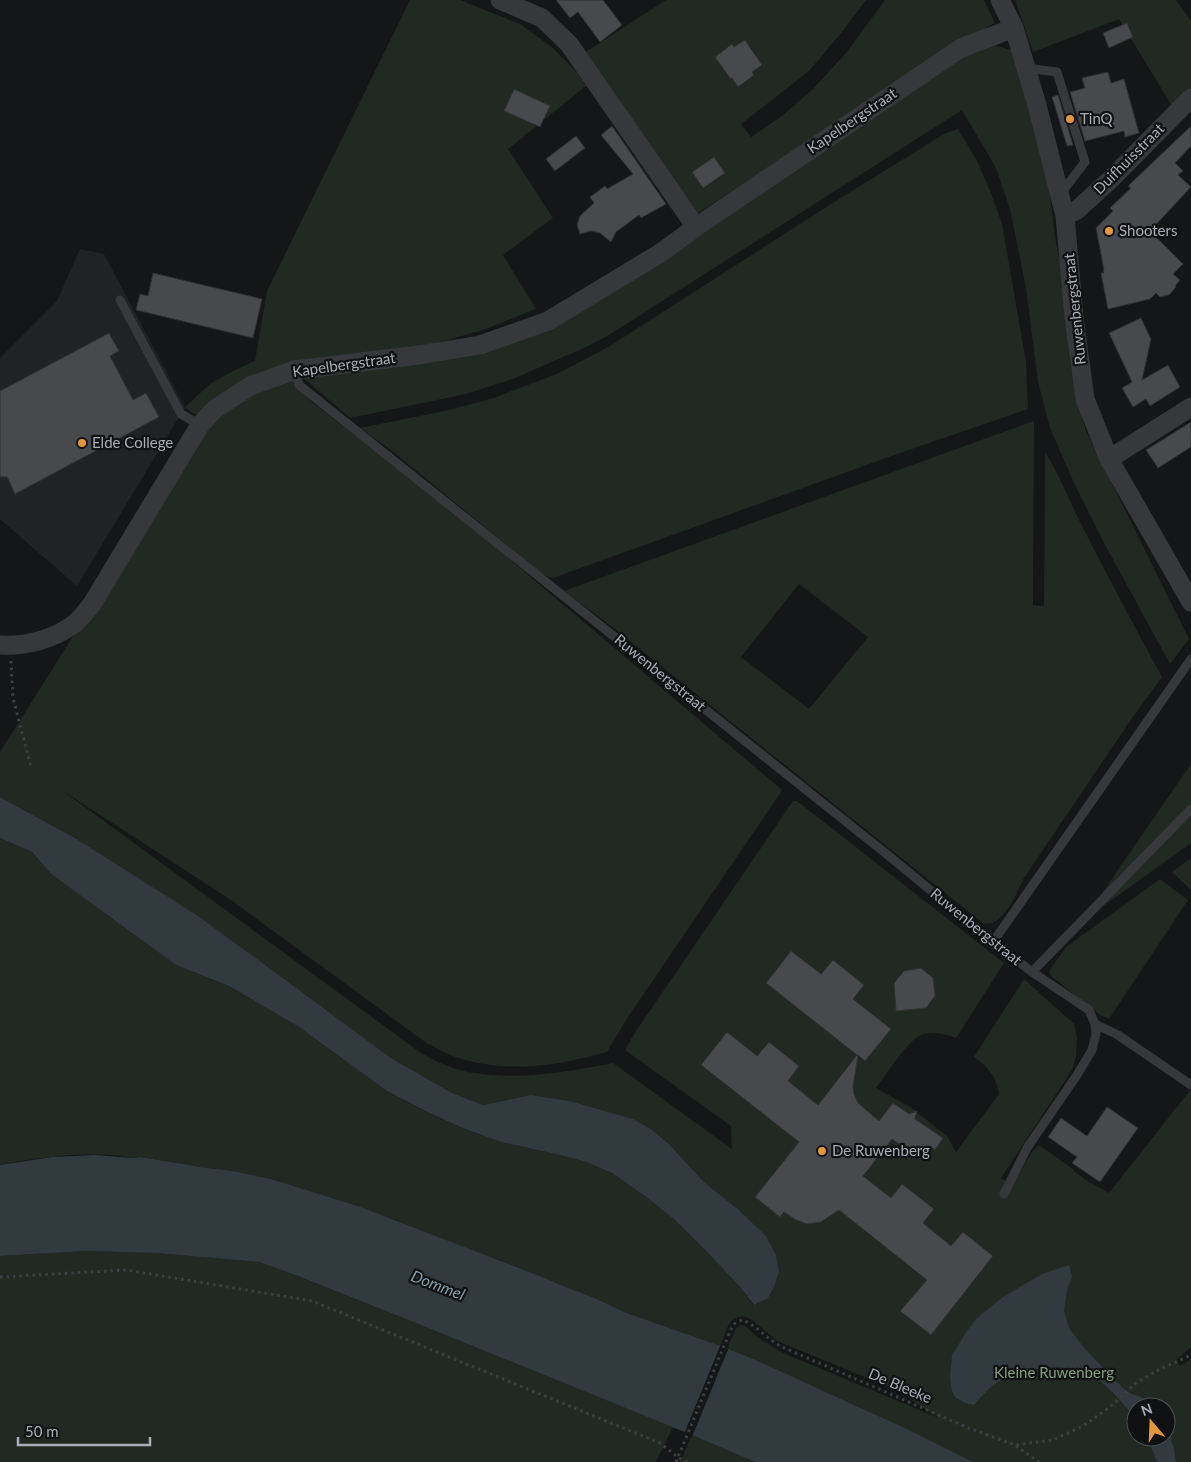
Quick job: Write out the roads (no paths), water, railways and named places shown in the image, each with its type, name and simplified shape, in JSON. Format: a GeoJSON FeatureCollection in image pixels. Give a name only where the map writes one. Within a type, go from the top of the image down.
{"type":"FeatureCollection","features":[{"type":"Feature","properties":{"kind":"street"},"geometry":{"type":"LineString","coordinates":[[500,0],[542,18],[568,44],[696,227]]}},
{"type":"Feature","properties":{"kind":"street","name":"Ruwenbergstraat"},"geometry":{"type":"LineString","coordinates":[[1000,0],[1014,28],[1037,105],[1066,216],[1074,317],[1085,399],[1110,459],[1191,602]]}},
{"type":"Feature","properties":{"kind":"street","name":"Kapelbergstraat"},"geometry":{"type":"LineString","coordinates":[[5,646],[46,639],[74,624],[92,604],[200,425],[215,409],[250,386],[295,370],[419,355],[480,345],[548,321],[662,252],[961,48],[1014,28]]}},
{"type":"Feature","properties":{"kind":"street","name":"Duifhuisstraat"},"geometry":{"type":"LineString","coordinates":[[1066,216],[1077,210],[1111,179],[1191,98]]}},
{"type":"Feature","properties":{"kind":"street"},"geometry":{"type":"LineString","coordinates":[[1110,459],[1191,407]]}},
{"type":"Feature","properties":{"kind":"lane"},"geometry":{"type":"LineString","coordinates":[[1026,68],[1057,72],[1085,162],[1060,195]]}},
{"type":"Feature","properties":{"kind":"lane"},"geometry":{"type":"LineString","coordinates":[[120,300],[181,414],[200,425]]}},
{"type":"Feature","properties":{"kind":"lane","name":"Ruwenbergstraat"},"geometry":{"type":"LineString","coordinates":[[295,370],[299,385],[879,848],[992,942],[1032,972],[1089,1010],[1095,1024]]}},
{"type":"Feature","properties":{"kind":"lane"},"geometry":{"type":"LineString","coordinates":[[992,942],[1191,659]]}},
{"type":"Feature","properties":{"kind":"lane","name":"Ruwenbergstraat"},"geometry":{"type":"LineString","coordinates":[[1032,972],[1191,809]]}},
{"type":"Feature","properties":{"kind":"lane"},"geometry":{"type":"LineString","coordinates":[[1095,1024],[1118,1035],[1191,1084]]}},
{"type":"Feature","properties":{"kind":"lane"},"geometry":{"type":"LineString","coordinates":[[1004,1194],[1027,1148],[1092,1050],[1096,1034],[1095,1024]]}},
{"type":"Feature","properties":{"kind":"water"},"geometry":{"type":"Polygon","coordinates":[[[0,797],[75,838],[198,916],[391,1058],[452,1093],[483,1105],[531,1095],[570,1101],[633,1119],[651,1129],[669,1144],[705,1183],[738,1209],[766,1236],[776,1255],[779,1271],[768,1298],[754,1305],[740,1287],[675,1220],[612,1173],[586,1162],[501,1142],[429,1113],[387,1091],[299,1027],[229,986],[176,965],[51,874],[32,852],[0,838],[0,797]]]}},
{"type":"Feature","properties":{"kind":"water","name":"Dommel"},"geometry":{"type":"Polygon","coordinates":[[[95,1155],[140,1157],[233,1171],[271,1179],[358,1206],[545,1278],[624,1312],[753,1359],[909,1430],[973,1462],[755,1462],[416,1323],[259,1262],[156,1253],[87,1251],[0,1256],[0,1165],[52,1157],[95,1155]]]}},
{"type":"Feature","properties":{"kind":"water"},"geometry":{"type":"Polygon","coordinates":[[[1069,1265],[1072,1277],[1067,1290],[1064,1311],[1069,1328],[1085,1349],[1122,1387],[1131,1394],[1141,1397],[1126,1397],[1126,1407],[1103,1383],[1089,1374],[1070,1368],[1046,1368],[1033,1369],[1003,1379],[987,1390],[974,1405],[965,1403],[955,1397],[950,1378],[952,1355],[967,1331],[976,1319],[1003,1297],[1042,1274],[1069,1265]]]}},
{"type":"Feature","properties":{"kind":"water"},"geometry":{"type":"Polygon","coordinates":[[[1151,1447],[1173,1447],[1176,1462],[1157,1462],[1151,1447]]]}},
{"type":"Feature","properties":{"kind":"place","name":"TinQ"},"geometry":{"type":"Point","coordinates":[1070,119]}},
{"type":"Feature","properties":{"kind":"place","name":"Shooters"},"geometry":{"type":"Point","coordinates":[1109,231]}},
{"type":"Feature","properties":{"kind":"place","name":"Elde College"},"geometry":{"type":"Point","coordinates":[82,443]}},
{"type":"Feature","properties":{"kind":"place","name":"De Ruwenberg"},"geometry":{"type":"Point","coordinates":[822,1151]}},
{"type":"Feature","properties":{"kind":"park label","name":"Kleine Ruwenberg"},"geometry":{"type":"Point","coordinates":[1054,1373]}}]}
